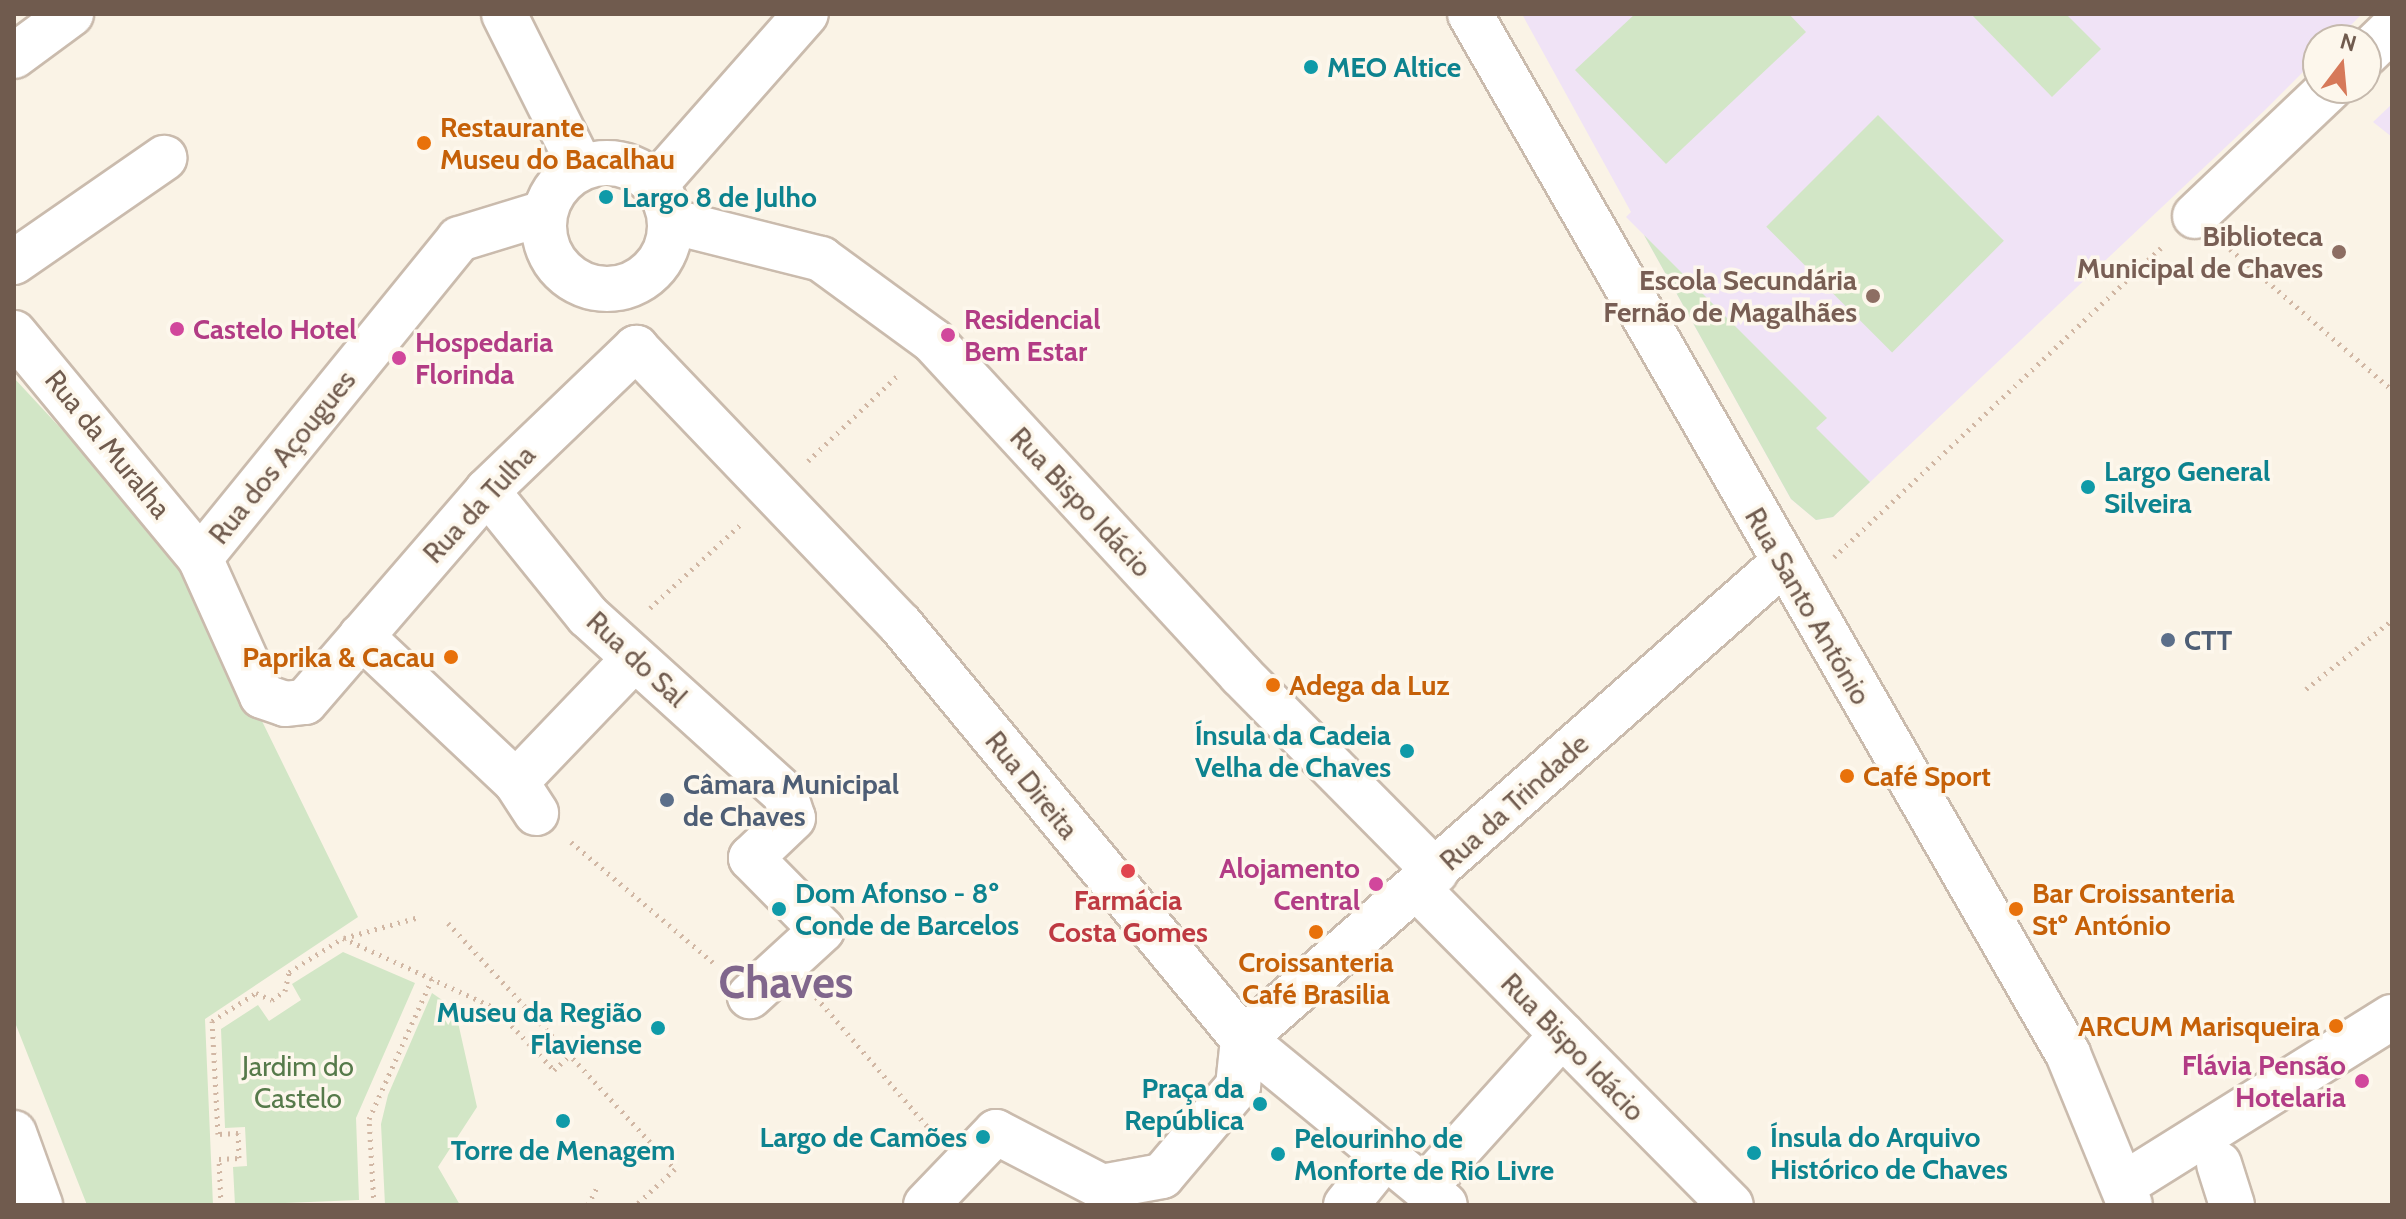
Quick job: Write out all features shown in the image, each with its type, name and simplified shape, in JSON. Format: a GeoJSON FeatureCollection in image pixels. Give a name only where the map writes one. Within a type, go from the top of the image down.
{"type":"FeatureCollection","features":[{"type":"Feature","properties":{"kind":"street"},"geometry":{"type":"LineString","coordinates":[[14,56],[71,14]]}},
{"type":"Feature","properties":{"kind":"street"},"geometry":{"type":"LineString","coordinates":[[504,14],[581,168]]}},
{"type":"Feature","properties":{"kind":"street"},"geometry":{"type":"LineString","coordinates":[[662,203],[621,164],[581,168],[552,194],[544,213],[548,251],[573,281],[592,288],[631,285],[661,260],[662,203],[806,14]]}},
{"type":"Feature","properties":{"kind":"street","name":"Rua Santo António"},"geometry":{"type":"LineString","coordinates":[[1470,14],[1790,577],[2068,1054],[2127,1195]]}},
{"type":"Feature","properties":{"kind":"street"},"geometry":{"type":"LineString","coordinates":[[2195,216],[2313,104]]}},
{"type":"Feature","properties":{"kind":"street"},"geometry":{"type":"LineString","coordinates":[[14,262],[164,158]]}},
{"type":"Feature","properties":{"kind":"street","name":"Rua Bispo Idácio"},"geometry":{"type":"LineString","coordinates":[[662,203],[821,259],[933,341],[1241,675],[1562,1035],[1731,1205]]}},
{"type":"Feature","properties":{"kind":"street","name":"Rua dos Açougues"},"geometry":{"type":"LineString","coordinates":[[200,558],[459,239],[544,213]]}},
{"type":"Feature","properties":{"kind":"street"},"geometry":{"type":"LineString","coordinates":[[631,285],[636,348]]}},
{"type":"Feature","properties":{"kind":"street","name":"Rua da Muralha"},"geometry":{"type":"LineString","coordinates":[[14,333],[200,558],[262,696],[285,704]]}},
{"type":"Feature","properties":{"kind":"street","name":"Rua da Tulha"},"geometry":{"type":"LineString","coordinates":[[285,704],[305,702],[487,491],[636,348]]}},
{"type":"Feature","properties":{"kind":"street","name":"Rua Direita"},"geometry":{"type":"LineString","coordinates":[[636,348],[900,624],[1243,1039],[1435,1196]]}},
{"type":"Feature","properties":{"kind":"street","name":"Rua do Sal"},"geometry":{"type":"LineString","coordinates":[[487,491],[588,616],[785,794],[793,818],[751,858],[822,930],[787,963]]}},
{"type":"Feature","properties":{"kind":"street","name":"Rua da Trindade"},"geometry":{"type":"LineString","coordinates":[[1243,1039],[1426,880],[1790,577]]}},
{"type":"Feature","properties":{"kind":"street"},"geometry":{"type":"LineString","coordinates":[[361,636],[526,798],[634,659]]}},
{"type":"Feature","properties":{"kind":"street"},"geometry":{"type":"LineString","coordinates":[[750,996],[787,963]]}},
{"type":"Feature","properties":{"kind":"street"},"geometry":{"type":"LineString","coordinates":[[2127,1195],[2392,1017]]}},
{"type":"Feature","properties":{"kind":"street"},"geometry":{"type":"LineString","coordinates":[[1435,1196],[1562,1035]]}},
{"type":"Feature","properties":{"kind":"street"},"geometry":{"type":"LineString","coordinates":[[926,1205],[996,1132],[1102,1187],[1162,1176],[1238,1086],[1243,1039]]}},
{"type":"Feature","properties":{"kind":"street"},"geometry":{"type":"LineString","coordinates":[[14,1133],[40,1205]]}},
{"type":"Feature","properties":{"kind":"street"},"geometry":{"type":"LineString","coordinates":[[1346,1205],[1387,1154]]}},
{"type":"Feature","properties":{"kind":"path"},"geometry":{"type":"LineString","coordinates":[[1790,577],[2195,216],[2392,390]]}},
{"type":"Feature","properties":{"kind":"path"},"geometry":{"type":"LineString","coordinates":[[2306,689],[2392,620]]}},
{"type":"Feature","properties":{"kind":"path"},"geometry":{"type":"LineString","coordinates":[[526,798],[750,996]]}},
{"type":"Feature","properties":{"kind":"path"},"geometry":{"type":"LineString","coordinates":[[221,1205],[219,1159],[239,1158],[238,1133],[218,1134],[212,1021],[256,993],[272,1000],[285,991],[289,972],[343,938],[419,917]]}},
{"type":"Feature","properties":{"kind":"path"},"geometry":{"type":"LineString","coordinates":[[448,923],[675,1169],[636,1205]]}},
{"type":"Feature","properties":{"kind":"path"},"geometry":{"type":"LineString","coordinates":[[343,938],[495,1008],[554,1070],[570,1055]]}},
{"type":"Feature","properties":{"kind":"path"},"geometry":{"type":"LineString","coordinates":[[787,963],[963,1166]]}},
{"type":"Feature","properties":{"kind":"path"},"geometry":{"type":"LineString","coordinates":[[374,1205],[372,1108],[432,979]]}},
{"type":"Feature","properties":{"kind":"path"},"geometry":{"type":"LineString","coordinates":[[588,1205],[598,1185]]}},
{"type":"Feature","properties":{"kind":"shaded area","name":"Escola Secundária Fernão de Magalhães"},"geometry":{"type":"Polygon","coordinates":[[[1522,14],[2362,14],[2352,24],[2302,24],[2302,73],[1833,517],[1816,520],[1791,499],[1644,235],[1626,217],[1631,212],[1522,14]]]}},
{"type":"Feature","properties":{"kind":"shaded area"},"geometry":{"type":"Polygon","coordinates":[[[2392,104],[2392,137],[2373,122],[2392,104]]]}},
{"type":"Feature","properties":{"kind":"green space"},"geometry":{"type":"Polygon","coordinates":[[[1635,14],[1789,14],[1806,32],[1666,164],[1575,70],[1635,14]]]}},
{"type":"Feature","properties":{"kind":"green space"},"geometry":{"type":"Polygon","coordinates":[[[1971,14],[2066,14],[2101,49],[2052,97],[1971,14]]]}},
{"type":"Feature","properties":{"kind":"green space"},"geometry":{"type":"Polygon","coordinates":[[[1878,115],[2004,241],[1892,353],[1766,227],[1878,115]]]}},
{"type":"Feature","properties":{"kind":"green space"},"geometry":{"type":"Polygon","coordinates":[[[1644,235],[1827,418],[1816,428],[1870,482],[1833,517],[1816,520],[1791,499],[1644,235]]]}},
{"type":"Feature","properties":{"kind":"green space"},"geometry":{"type":"Polygon","coordinates":[[[14,378],[183,560],[358,917],[205,1019],[213,1205],[87,1205],[14,1020],[14,378]]]}},
{"type":"Feature","properties":{"kind":"green space","name":"Jardim do Castelo"},"geometry":{"type":"Polygon","coordinates":[[[343,952],[415,983],[356,1118],[359,1200],[235,1205],[233,1167],[247,1166],[245,1127],[225,1128],[221,1029],[258,1005],[269,1021],[301,1000],[292,984],[343,952]]]}},
{"type":"Feature","properties":{"kind":"green space","name":"Jardim do Castelo"},"geometry":{"type":"Polygon","coordinates":[[[432,993],[455,1009],[477,1107],[438,1167],[460,1205],[385,1205],[381,1124],[388,1095],[432,993]]]}},
{"type":"Feature","properties":{"kind":"place","name":"MEO Altice"},"geometry":{"type":"Point","coordinates":[1311,67]}},
{"type":"Feature","properties":{"kind":"place","name":"Restaurante Museu do Bacalhau"},"geometry":{"type":"Point","coordinates":[424,143]}},
{"type":"Feature","properties":{"kind":"place","name":"Largo 8 de Julho"},"geometry":{"type":"Point","coordinates":[606,197]}},
{"type":"Feature","properties":{"kind":"place","name":"Biblioteca Municipal de Chaves"},"geometry":{"type":"Point","coordinates":[2339,252]}},
{"type":"Feature","properties":{"kind":"place","name":"Escola Secundária Fernão de Magalhães"},"geometry":{"type":"Point","coordinates":[1873,296]}},
{"type":"Feature","properties":{"kind":"place","name":"Castelo Hotel"},"geometry":{"type":"Point","coordinates":[177,329]}},
{"type":"Feature","properties":{"kind":"place","name":"Residencial Bem Estar"},"geometry":{"type":"Point","coordinates":[948,335]}},
{"type":"Feature","properties":{"kind":"place","name":"Hospedaria Florinda"},"geometry":{"type":"Point","coordinates":[399,358]}},
{"type":"Feature","properties":{"kind":"place","name":"Largo General Silveira"},"geometry":{"type":"Point","coordinates":[2088,487]}},
{"type":"Feature","properties":{"kind":"place","name":"CTT"},"geometry":{"type":"Point","coordinates":[2168,640]}},
{"type":"Feature","properties":{"kind":"place","name":"Paprika & Cacau"},"geometry":{"type":"Point","coordinates":[451,657]}},
{"type":"Feature","properties":{"kind":"place","name":"Adega da Luz"},"geometry":{"type":"Point","coordinates":[1273,685]}},
{"type":"Feature","properties":{"kind":"place","name":"Ínsula da Cadeia Velha de Chaves"},"geometry":{"type":"Point","coordinates":[1407,751]}},
{"type":"Feature","properties":{"kind":"place","name":"Café Sport"},"geometry":{"type":"Point","coordinates":[1847,776]}},
{"type":"Feature","properties":{"kind":"place","name":"Câmara Municipal de Chaves"},"geometry":{"type":"Point","coordinates":[667,800]}},
{"type":"Feature","properties":{"kind":"place","name":"Farmácia Costa Gomes"},"geometry":{"type":"Point","coordinates":[1128,871]}},
{"type":"Feature","properties":{"kind":"place","name":"Alojamento Central"},"geometry":{"type":"Point","coordinates":[1376,884]}},
{"type":"Feature","properties":{"kind":"place","name":"Dom Afonso - 8º Conde de Barcelos"},"geometry":{"type":"Point","coordinates":[779,909]}},
{"type":"Feature","properties":{"kind":"place","name":"Bar Croissanteria Stº António"},"geometry":{"type":"Point","coordinates":[2016,909]}},
{"type":"Feature","properties":{"kind":"place","name":"Croissanteria Café Brasilia"},"geometry":{"type":"Point","coordinates":[1316,932]}},
{"type":"Feature","properties":{"kind":"place","name":"ARCUM Marisqueira"},"geometry":{"type":"Point","coordinates":[2336,1026]}},
{"type":"Feature","properties":{"kind":"place","name":"Museu da Região Flaviense"},"geometry":{"type":"Point","coordinates":[658,1028]}},
{"type":"Feature","properties":{"kind":"place","name":"Flávia Pensão Hotelaria"},"geometry":{"type":"Point","coordinates":[2362,1081]}},
{"type":"Feature","properties":{"kind":"place","name":"Praça da República"},"geometry":{"type":"Point","coordinates":[1260,1104]}},
{"type":"Feature","properties":{"kind":"place","name":"Torre de Menagem"},"geometry":{"type":"Point","coordinates":[563,1121]}},
{"type":"Feature","properties":{"kind":"place","name":"Largo de Camões"},"geometry":{"type":"Point","coordinates":[983,1137]}},
{"type":"Feature","properties":{"kind":"place","name":"Ínsula do Arquivo Histórico de Chaves"},"geometry":{"type":"Point","coordinates":[1754,1153]}},
{"type":"Feature","properties":{"kind":"place","name":"Pelourinho de Monforte de Rio Livre"},"geometry":{"type":"Point","coordinates":[1278,1154]}},
{"type":"Feature","properties":{"kind":"district","name":"Chaves"},"geometry":{"type":"Point","coordinates":[786,983]}}]}
